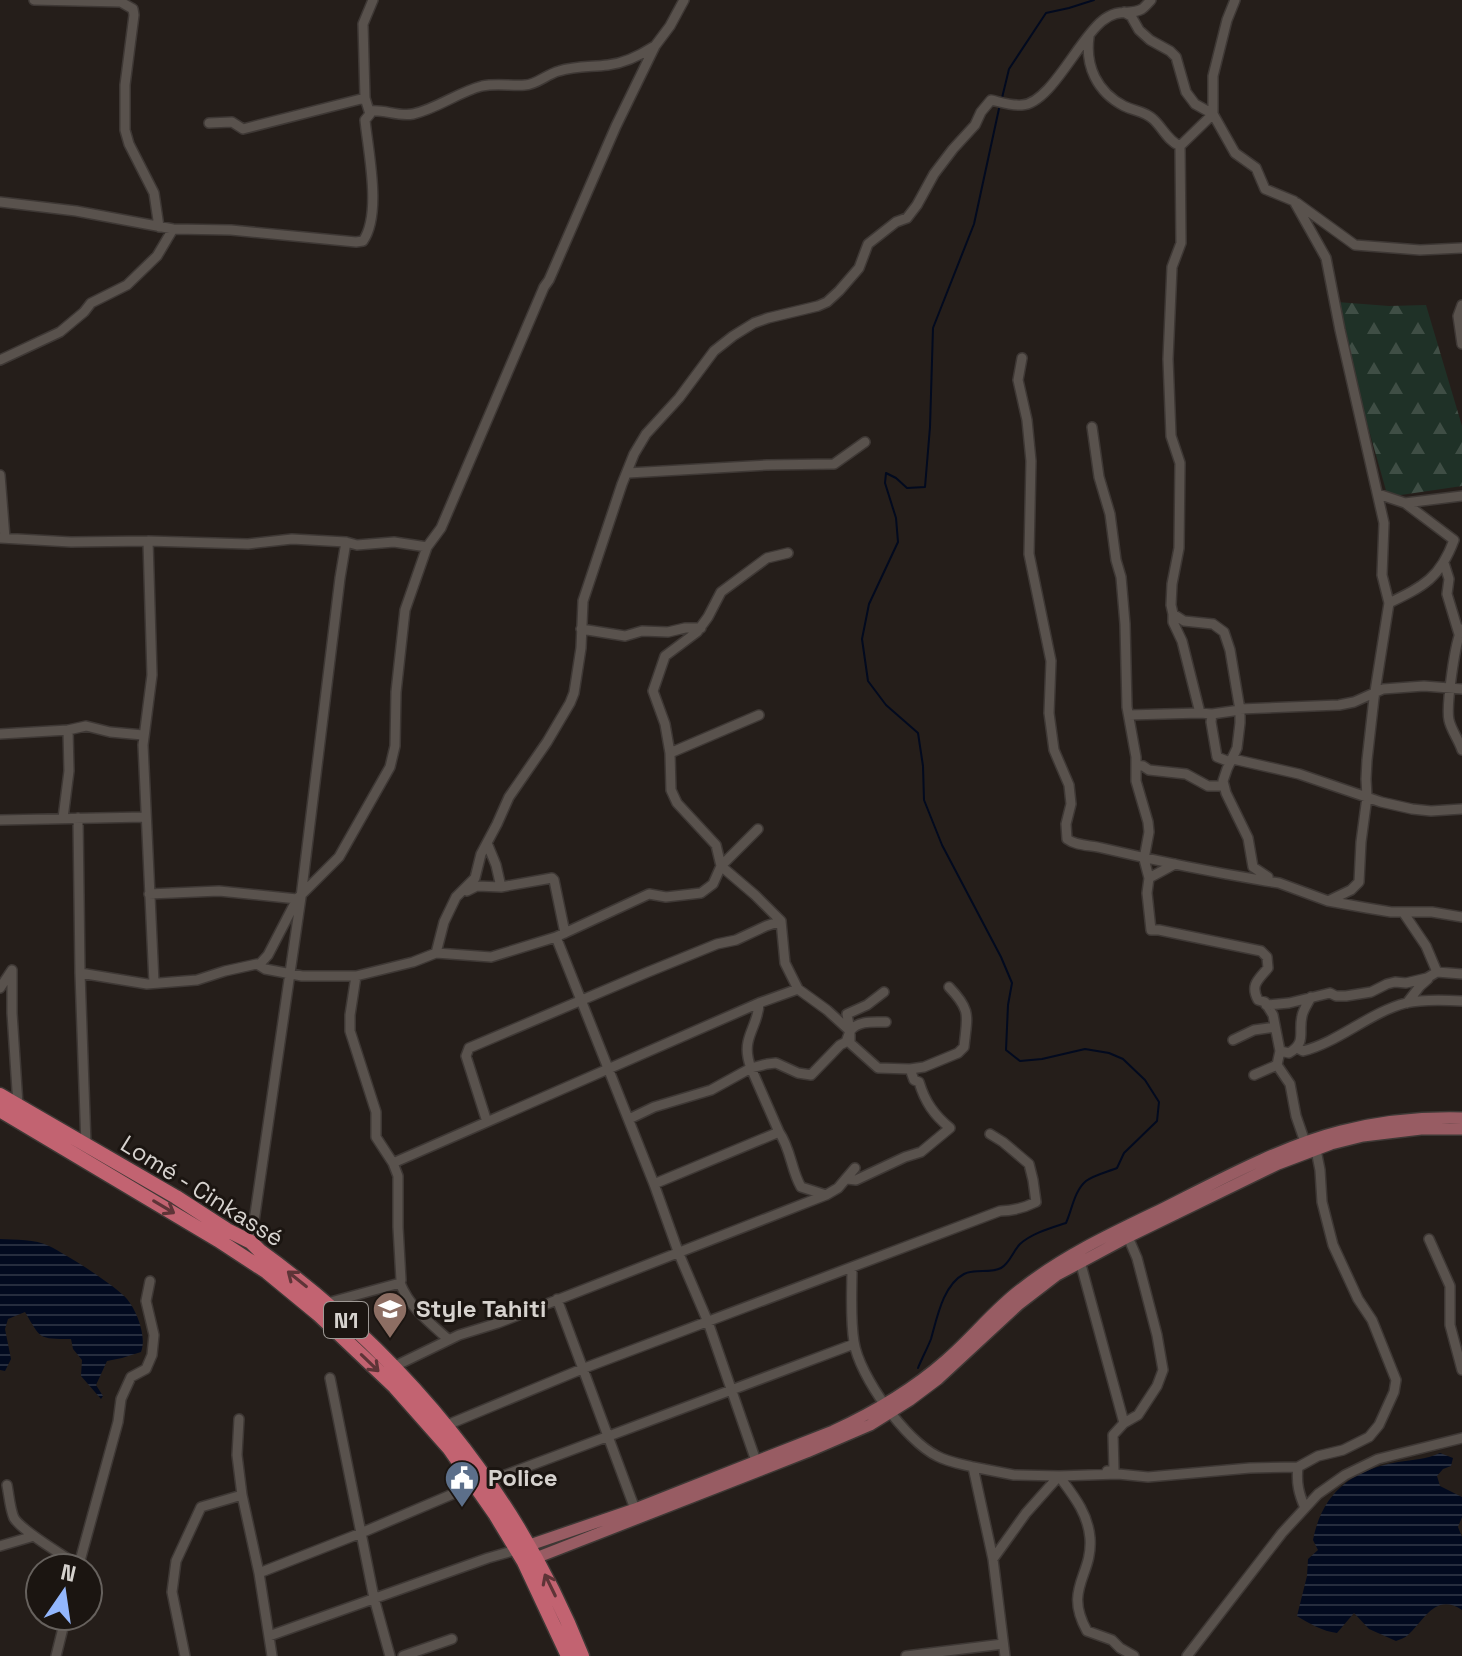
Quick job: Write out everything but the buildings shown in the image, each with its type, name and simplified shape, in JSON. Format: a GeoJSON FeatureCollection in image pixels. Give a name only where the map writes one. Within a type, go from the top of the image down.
{"type":"FeatureCollection","features":[{"type":"Feature","properties":{"kind":"highway","name":"Lomé - Cinkassé"},"geometry":{"type":"LineString","coordinates":[[0,1095],[251,1242],[366,1338],[447,1425],[527,1554],[582,1656]]}},
{"type":"Feature","properties":{"kind":"highway","name":"Lomé - Cinkassé"},"geometry":{"type":"LineString","coordinates":[[0,1110],[267,1272],[318,1314],[395,1387],[482,1483]]}},
{"type":"Feature","properties":{"kind":"highway","name":"Lomé - Cinkassé"},"geometry":{"type":"LineString","coordinates":[[527,1554],[568,1656]]}},
{"type":"Feature","properties":{"kind":"main road"},"geometry":{"type":"LineString","coordinates":[[527,1554],[910,1400],[947,1372],[1010,1311],[1080,1261],[1340,1131],[1421,1119],[1462,1118]]}},
{"type":"Feature","properties":{"kind":"main road"},"geometry":{"type":"LineString","coordinates":[[527,1554],[846,1437],[887,1409],[947,1359],[1018,1291],[1047,1269],[1077,1251],[1245,1168],[1310,1146],[1363,1136],[1394,1131],[1462,1129]]}},
{"type":"Feature","properties":{"kind":"street"},"geometry":{"type":"LineString","coordinates":[[34,0],[121,2],[133,9],[124,102],[125,130],[154,193],[159,227]]}},
{"type":"Feature","properties":{"kind":"street"},"geometry":{"type":"LineString","coordinates":[[370,114],[365,98],[363,24],[373,0]]}},
{"type":"Feature","properties":{"kind":"street"},"geometry":{"type":"LineString","coordinates":[[80,973],[142,984],[197,980],[259,965],[268,955],[299,898],[339,857],[393,760],[403,622],[427,547],[441,528],[616,126],[655,46],[684,0]]}},
{"type":"Feature","properties":{"kind":"street"},"geometry":{"type":"LineString","coordinates":[[436,953],[442,929],[456,897],[475,878],[481,854],[509,797],[570,703],[581,648],[583,601],[634,454],[646,434],[679,398],[714,351],[754,323],[827,302],[859,268],[868,244],[896,222],[907,218],[934,174],[975,125],[991,100],[1020,106],[1034,102],[1066,68],[1103,19],[1122,11],[1143,8],[1151,0]]}},
{"type":"Feature","properties":{"kind":"street"},"geometry":{"type":"LineString","coordinates":[[1235,0],[1213,76],[1213,114],[1235,153],[1256,168],[1265,189],[1294,201],[1355,245],[1420,250],[1462,248]]}},
{"type":"Feature","properties":{"kind":"street"},"geometry":{"type":"LineString","coordinates":[[1122,11],[1131,16],[1139,30],[1150,40],[1176,57],[1186,92],[1195,104],[1213,114]]}},
{"type":"Feature","properties":{"kind":"street"},"geometry":{"type":"LineString","coordinates":[[1089,34],[1087,59],[1094,76],[1108,95],[1153,119],[1171,142],[1180,146]]}},
{"type":"Feature","properties":{"kind":"street"},"geometry":{"type":"LineString","coordinates":[[0,202],[76,211],[173,229],[231,230],[363,241],[369,230],[372,204],[365,120],[370,111],[414,114],[484,85],[528,86],[553,72],[610,65],[633,59],[655,46]]}},
{"type":"Feature","properties":{"kind":"street"},"geometry":{"type":"LineString","coordinates":[[209,123],[232,122],[243,129],[365,98]]}},
{"type":"Feature","properties":{"kind":"street"},"geometry":{"type":"LineString","coordinates":[[1200,713],[1182,641],[1173,622],[1172,584],[1179,548],[1180,463],[1171,436],[1168,359],[1172,267],[1181,243],[1180,146],[1213,114]]}},
{"type":"Feature","properties":{"kind":"street"},"geometry":{"type":"LineString","coordinates":[[1294,201],[1326,258],[1384,523],[1382,575],[1389,603],[1367,760],[1367,797],[1359,882],[1351,890],[1328,901]]}},
{"type":"Feature","properties":{"kind":"street"},"geometry":{"type":"LineString","coordinates":[[0,360],[60,332],[91,303],[127,285],[157,256],[173,229]]}},
{"type":"Feature","properties":{"kind":"street"},"geometry":{"type":"LineString","coordinates":[[1462,305],[1458,316],[1462,344]]}},
{"type":"Feature","properties":{"kind":"street"},"geometry":{"type":"LineString","coordinates":[[1022,358],[1018,380],[1027,420],[1031,461],[1029,554],[1051,661],[1049,713],[1054,750],[1069,785],[1071,804],[1066,824],[1067,839],[1144,859],[1279,883],[1328,901],[1391,912],[1432,912],[1462,917]]}},
{"type":"Feature","properties":{"kind":"street"},"geometry":{"type":"LineString","coordinates":[[852,1267],[854,1344],[866,1374],[887,1409],[936,1456],[973,1467],[1014,1475],[1118,1474],[1148,1477],[1298,1467],[1369,1437],[1379,1425],[1396,1386],[1385,1348],[1333,1245],[1322,1202],[1320,1170],[1296,1116],[1290,1084],[1277,1065],[1280,1051],[1273,1015],[1253,992],[1254,985],[1268,968],[1267,957],[1261,951],[1151,930],[1147,893],[1149,878],[1144,859],[1149,832],[1136,781],[1121,577],[1110,514],[1099,477],[1092,427]]}},
{"type":"Feature","properties":{"kind":"street"},"geometry":{"type":"LineString","coordinates":[[628,473],[834,464],[865,442]]}},
{"type":"Feature","properties":{"kind":"street"},"geometry":{"type":"LineString","coordinates":[[0,475],[2,538],[248,544],[292,539],[357,545],[394,542],[427,547]]}},
{"type":"Feature","properties":{"kind":"street"},"geometry":{"type":"LineString","coordinates":[[1378,494],[1405,503],[1454,540],[1444,563],[1422,587],[1389,603]]}},
{"type":"Feature","properties":{"kind":"street"},"geometry":{"type":"LineString","coordinates":[[1405,503],[1462,496]]}},
{"type":"Feature","properties":{"kind":"street"},"geometry":{"type":"LineString","coordinates":[[148,541],[152,675],[143,745],[154,983]]}},
{"type":"Feature","properties":{"kind":"street"},"geometry":{"type":"LineString","coordinates":[[251,1242],[346,542]]}},
{"type":"Feature","properties":{"kind":"street"},"geometry":{"type":"LineString","coordinates":[[719,871],[716,845],[677,803],[671,790],[670,753],[665,724],[653,691],[655,680],[665,656],[701,628],[721,592],[767,558],[788,553]]}},
{"type":"Feature","properties":{"kind":"street"},"geometry":{"type":"LineString","coordinates":[[1444,563],[1449,579],[1447,594],[1460,632],[1452,667],[1456,689],[1449,719],[1462,750]]}},
{"type":"Feature","properties":{"kind":"street"},"geometry":{"type":"LineString","coordinates":[[1173,614],[1184,621],[1213,624],[1224,632],[1240,710],[1237,748],[1224,775],[1224,786],[1248,838],[1253,867],[1268,877],[1266,881]]}},
{"type":"Feature","properties":{"kind":"street"},"geometry":{"type":"LineString","coordinates":[[581,629],[625,636],[642,631],[701,628]]}},
{"type":"Feature","properties":{"kind":"street"},"geometry":{"type":"LineString","coordinates":[[1129,715],[1212,714],[1267,706],[1339,705],[1383,689],[1424,686],[1456,689]]}},
{"type":"Feature","properties":{"kind":"street"},"geometry":{"type":"LineString","coordinates":[[1212,714],[1217,757],[1299,774],[1412,809],[1462,809]]}},
{"type":"Feature","properties":{"kind":"street"},"geometry":{"type":"LineString","coordinates":[[670,753],[759,715]]}},
{"type":"Feature","properties":{"kind":"street"},"geometry":{"type":"LineString","coordinates":[[0,734],[86,726],[143,735]]}},
{"type":"Feature","properties":{"kind":"street"},"geometry":{"type":"LineString","coordinates":[[63,818],[69,771],[68,730]]}},
{"type":"Feature","properties":{"kind":"street"},"geometry":{"type":"LineString","coordinates":[[1136,765],[1149,770],[1186,774],[1208,786],[1224,786]]}},
{"type":"Feature","properties":{"kind":"street"},"geometry":{"type":"LineString","coordinates":[[0,820],[145,817]]}},
{"type":"Feature","properties":{"kind":"street"},"geometry":{"type":"LineString","coordinates":[[78,818],[86,1145]]}},
{"type":"Feature","properties":{"kind":"street"},"geometry":{"type":"LineString","coordinates":[[259,965],[265,969],[314,977],[356,976],[436,953],[491,957],[560,935],[649,894],[666,897],[701,893],[713,884],[719,871],[758,829]]}},
{"type":"Feature","properties":{"kind":"street"},"geometry":{"type":"LineString","coordinates":[[487,843],[501,887]]}},
{"type":"Feature","properties":{"kind":"street"},"geometry":{"type":"LineString","coordinates":[[1149,878],[1175,864]]}},
{"type":"Feature","properties":{"kind":"street"},"geometry":{"type":"LineString","coordinates":[[719,871],[730,874],[781,921],[785,963],[798,989],[850,1031]]}},
{"type":"Feature","properties":{"kind":"street"},"geometry":{"type":"LineString","coordinates":[[456,897],[477,886],[501,887],[554,880],[560,935],[580,1001],[708,1322],[756,1461]]}},
{"type":"Feature","properties":{"kind":"street"},"geometry":{"type":"LineString","coordinates":[[149,894],[219,891],[299,898]]}},
{"type":"Feature","properties":{"kind":"street"},"geometry":{"type":"LineString","coordinates":[[1403,912],[1426,946],[1435,973]]}},
{"type":"Feature","properties":{"kind":"street"},"geometry":{"type":"LineString","coordinates":[[487,1122],[466,1056],[467,1050],[717,944],[736,940],[781,921]]}},
{"type":"Feature","properties":{"kind":"street"},"geometry":{"type":"LineString","coordinates":[[0,988],[12,970],[18,1105]]}},
{"type":"Feature","properties":{"kind":"street"},"geometry":{"type":"LineString","coordinates":[[1266,1005],[1330,993],[1346,996],[1371,992],[1395,982],[1406,983],[1435,973],[1462,974]]}},
{"type":"Feature","properties":{"kind":"street"},"geometry":{"type":"LineString","coordinates":[[1407,1003],[1435,973]]}},
{"type":"Feature","properties":{"kind":"street"},"geometry":{"type":"LineString","coordinates":[[356,976],[350,1031],[376,1112],[376,1137],[398,1176],[400,1283],[405,1296],[424,1320],[449,1340]]}},
{"type":"Feature","properties":{"kind":"street"},"geometry":{"type":"LineString","coordinates":[[884,992],[867,1005],[847,1014],[850,1043],[878,1068],[910,1069],[924,1067],[958,1053],[964,1047],[967,1010],[949,987]]}},
{"type":"Feature","properties":{"kind":"street"},"geometry":{"type":"LineString","coordinates":[[393,1163],[759,1003],[798,989]]}},
{"type":"Feature","properties":{"kind":"street"},"geometry":{"type":"LineString","coordinates":[[1280,1051],[1289,1053],[1297,1048],[1301,1040],[1302,1016],[1311,997]]}},
{"type":"Feature","properties":{"kind":"street"},"geometry":{"type":"LineString","coordinates":[[1297,1048],[1303,1051],[1313,1049],[1407,1003],[1442,999],[1462,1001]]}},
{"type":"Feature","properties":{"kind":"street"},"geometry":{"type":"LineString","coordinates":[[759,1003],[759,1013],[747,1043],[751,1068],[787,1147],[798,1184],[805,1190],[826,1195]]}},
{"type":"Feature","properties":{"kind":"street"},"geometry":{"type":"LineString","coordinates":[[629,1119],[654,1107],[711,1090],[751,1068],[776,1063],[811,1075],[846,1042],[854,1026],[886,1022]]}},
{"type":"Feature","properties":{"kind":"street"},"geometry":{"type":"LineString","coordinates":[[1233,1040],[1262,1028],[1275,1027]]}},
{"type":"Feature","properties":{"kind":"street"},"geometry":{"type":"LineString","coordinates":[[1254,1075],[1277,1065]]}},
{"type":"Feature","properties":{"kind":"street"},"geometry":{"type":"LineString","coordinates":[[847,1179],[856,1180],[921,1152],[950,1128],[925,1100],[919,1082],[914,1080],[910,1069]]}},
{"type":"Feature","properties":{"kind":"street"},"geometry":{"type":"LineString","coordinates":[[654,1184],[779,1132]]}},
{"type":"Feature","properties":{"kind":"street"},"geometry":{"type":"LineString","coordinates":[[447,1425],[582,1369],[1000,1211],[1023,1208],[1036,1202],[1029,1164],[990,1134]]}},
{"type":"Feature","properties":{"kind":"street"},"geometry":{"type":"LineString","coordinates":[[393,1367],[449,1340],[826,1195],[838,1188],[855,1168]]}},
{"type":"Feature","properties":{"kind":"street"},"geometry":{"type":"LineString","coordinates":[[993,1559],[1026,1513],[1059,1476],[1114,1470],[1113,1435],[1124,1423],[1138,1415],[1157,1386],[1163,1370],[1157,1335],[1137,1258],[1128,1237]]}},
{"type":"Feature","properties":{"kind":"street"},"geometry":{"type":"LineString","coordinates":[[1429,1239],[1450,1286],[1450,1325],[1462,1370]]}},
{"type":"Feature","properties":{"kind":"street"},"geometry":{"type":"LineString","coordinates":[[1080,1261],[1124,1423]]}},
{"type":"Feature","properties":{"kind":"street"},"geometry":{"type":"LineString","coordinates":[[82,1552],[118,1422],[121,1399],[131,1377],[146,1369],[152,1355],[154,1335],[146,1301],[150,1281]]}},
{"type":"Feature","properties":{"kind":"street"},"geometry":{"type":"LineString","coordinates":[[327,1303],[400,1283]]}},
{"type":"Feature","properties":{"kind":"street"},"geometry":{"type":"LineString","coordinates":[[557,1299],[635,1509]]}},
{"type":"Feature","properties":{"kind":"street"},"geometry":{"type":"LineString","coordinates":[[259,1573],[482,1483],[854,1344]]}},
{"type":"Feature","properties":{"kind":"street"},"geometry":{"type":"LineString","coordinates":[[330,1378],[374,1598],[390,1656]]}},
{"type":"Feature","properties":{"kind":"street"},"geometry":{"type":"LineString","coordinates":[[239,1419],[237,1455],[242,1495],[259,1573],[272,1656]]}},
{"type":"Feature","properties":{"kind":"street"},"geometry":{"type":"LineString","coordinates":[[1187,1656],[1282,1533],[1318,1494],[1345,1475],[1378,1459],[1462,1438]]}},
{"type":"Feature","properties":{"kind":"street"},"geometry":{"type":"LineString","coordinates":[[973,1467],[993,1559],[1005,1656]]}},
{"type":"Feature","properties":{"kind":"street"},"geometry":{"type":"LineString","coordinates":[[1298,1467],[1296,1481],[1305,1508]]}},
{"type":"Feature","properties":{"kind":"street"},"geometry":{"type":"LineString","coordinates":[[1059,1476],[1081,1508],[1090,1536],[1090,1550],[1076,1602],[1083,1625],[1087,1631],[1112,1640],[1134,1656]]}},
{"type":"Feature","properties":{"kind":"street"},"geometry":{"type":"LineString","coordinates":[[7,1485],[14,1518],[57,1552]]}},
{"type":"Feature","properties":{"kind":"street"},"geometry":{"type":"LineString","coordinates":[[185,1656],[172,1592],[176,1561],[201,1507],[242,1495]]}},
{"type":"Feature","properties":{"kind":"street"},"geometry":{"type":"LineString","coordinates":[[0,1546],[34,1536]]}},
{"type":"Feature","properties":{"kind":"street"},"geometry":{"type":"LineString","coordinates":[[269,1636],[374,1598],[527,1554]]}},
{"type":"Feature","properties":{"kind":"street"},"geometry":{"type":"LineString","coordinates":[[56,1656],[62,1632]]}},
{"type":"Feature","properties":{"kind":"street"},"geometry":{"type":"LineString","coordinates":[[403,1656],[452,1639]]}},
{"type":"Feature","properties":{"kind":"street"},"geometry":{"type":"LineString","coordinates":[[906,1656],[1003,1644]]}},
{"type":"Feature","properties":{"kind":"green space"},"geometry":{"type":"Polygon","coordinates":[[[1337,302],[1426,305],[1462,426],[1462,486],[1394,496],[1387,494],[1348,356],[1337,302]]]}},
{"type":"Feature","properties":{"kind":"water"},"geometry":{"type":"Polygon","coordinates":[[[0,1239],[32,1241],[49,1246],[102,1279],[131,1304],[142,1332],[143,1346],[141,1352],[107,1361],[96,1385],[103,1396],[101,1399],[81,1376],[82,1360],[73,1349],[71,1339],[42,1336],[25,1312],[8,1319],[5,1329],[11,1359],[5,1371],[0,1370],[0,1239]]]}},
{"type":"Feature","properties":{"kind":"water"},"geometry":{"type":"Polygon","coordinates":[[[1440,1453],[1453,1458],[1451,1466],[1437,1476],[1440,1486],[1462,1497],[1462,1517],[1458,1527],[1462,1537],[1462,1610],[1453,1605],[1437,1606],[1407,1636],[1396,1641],[1369,1629],[1354,1613],[1337,1633],[1321,1629],[1297,1616],[1308,1559],[1318,1550],[1313,1540],[1317,1523],[1332,1497],[1342,1486],[1367,1471],[1440,1453]]]}},
{"type":"Feature","properties":{"kind":"waterway"},"geometry":{"type":"LineString","coordinates":[[1002,98],[1009,69],[1046,13],[1094,0]]}},
{"type":"Feature","properties":{"kind":"waterway"},"geometry":{"type":"LineString","coordinates":[[918,1368],[942,1303],[957,1279],[969,1272],[1001,1268],[1025,1240],[1066,1223],[1082,1185],[1117,1168],[1124,1153],[1157,1121],[1159,1102],[1145,1080],[1123,1059],[1109,1053],[1085,1049],[1020,1061],[1006,1050],[1012,983],[942,845],[924,800],[918,733],[886,705],[868,681],[862,639],[869,604],[898,542],[896,518],[885,483],[886,473],[907,488],[925,487],[933,328],[974,224],[1000,104]]}},
{"type":"Feature","properties":{"kind":"place","name":"Style Tahiti"},"geometry":{"type":"Point","coordinates":[390,1340]}},
{"type":"Feature","properties":{"kind":"place","name":"Police"},"geometry":{"type":"Point","coordinates":[462,1509]}}]}
